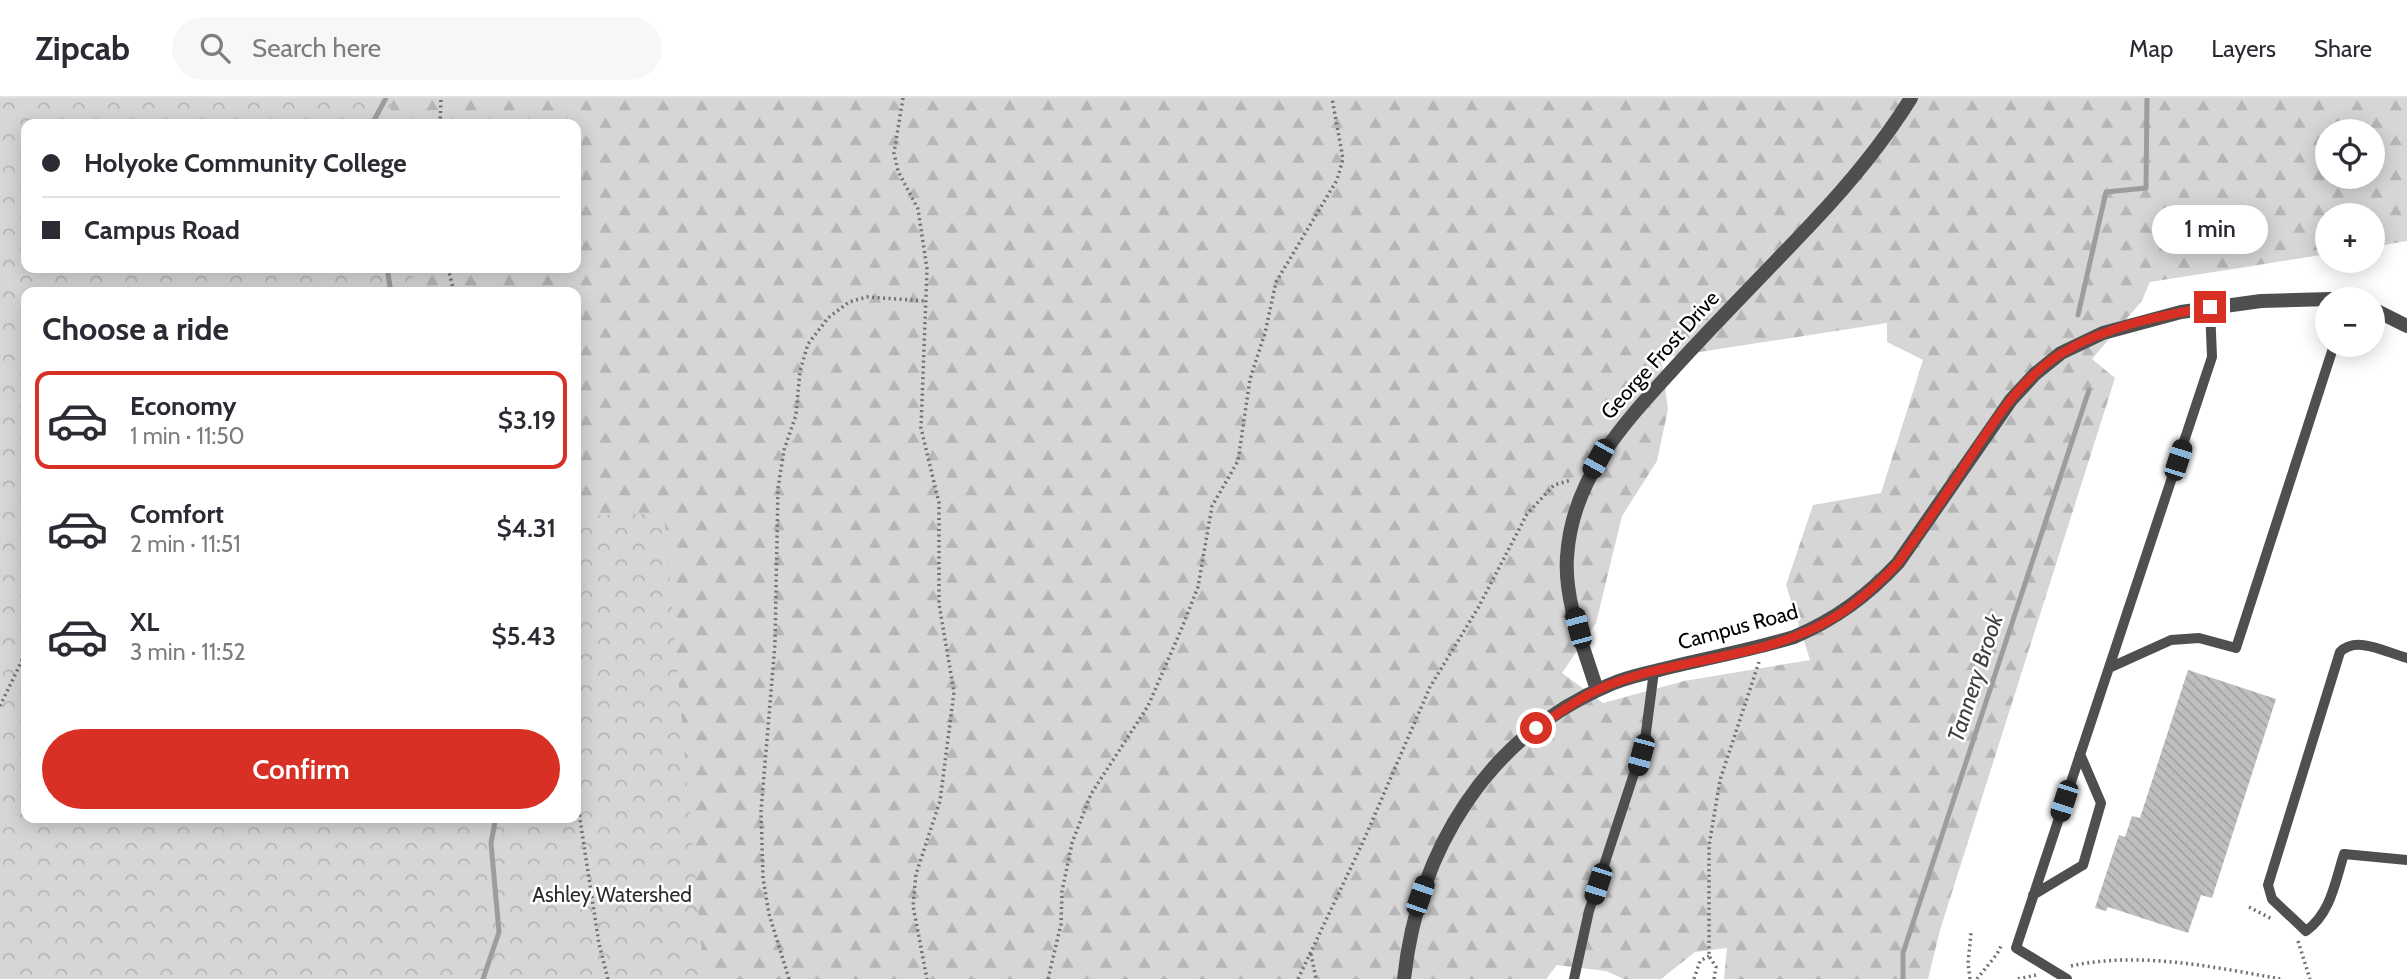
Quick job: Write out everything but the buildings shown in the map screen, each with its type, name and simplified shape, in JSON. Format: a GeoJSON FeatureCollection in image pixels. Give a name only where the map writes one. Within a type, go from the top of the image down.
{"type":"FeatureCollection","features":[{"type":"Feature","properties":{"kind":"street","name":"George Frost Drive"},"geometry":{"type":"LineString","coordinates":[[1597,690],[1573,610],[1567,573],[1572,521],[1590,474],[1624,424],[1858,172],[1911,98]]}},
{"type":"Feature","properties":{"kind":"street","name":"Campus Road"},"geometry":{"type":"LineString","coordinates":[[1404,979],[1410,935],[1420,896],[1441,845],[1460,812],[1486,777],[1536,728],[1597,690],[1622,680],[1785,640],[1841,614],[1875,587],[1898,563],[2011,400],[2048,363],[2071,348],[2103,333],[2153,318],[2210,307],[2287,299],[2315,299]]}},
{"type":"Feature","properties":{"kind":"street"},"geometry":{"type":"LineString","coordinates":[[2385,315],[2407,326]]}},
{"type":"Feature","properties":{"kind":"lane"},"geometry":{"type":"LineString","coordinates":[[2067,979],[2016,948],[2212,357],[2210,307]]}},
{"type":"Feature","properties":{"kind":"lane"},"geometry":{"type":"LineString","coordinates":[[2109,668],[2171,640],[2199,638],[2236,648],[2330,357]]}},
{"type":"Feature","properties":{"kind":"lane"},"geometry":{"type":"LineString","coordinates":[[2407,658],[2358,644],[2347,645],[2340,652],[2267,885],[2272,899],[2306,932],[2326,913],[2344,854],[2407,860]]}},
{"type":"Feature","properties":{"kind":"lane"},"geometry":{"type":"LineString","coordinates":[[1574,979],[1589,911],[1645,740],[1654,671]]}},
{"type":"Feature","properties":{"kind":"lane"},"geometry":{"type":"LineString","coordinates":[[2033,895],[2083,865],[2101,803],[2080,754]]}},
{"type":"Feature","properties":{"kind":"path"},"geometry":{"type":"LineString","coordinates":[[440,119],[441,98]]}},
{"type":"Feature","properties":{"kind":"path"},"geometry":{"type":"LineString","coordinates":[[904,98],[894,153],[898,172],[918,209],[927,269],[921,428],[939,503],[939,604],[954,692],[940,801],[915,884],[913,906],[927,979]]}},
{"type":"Feature","properties":{"kind":"path"},"geometry":{"type":"LineString","coordinates":[[1048,979],[1061,924],[1062,891],[1072,843],[1091,794],[1148,706],[1198,587],[1212,506],[1238,461],[1250,379],[1265,333],[1276,282],[1337,180],[1343,159],[1332,98]]}},
{"type":"Feature","properties":{"kind":"path"},"geometry":{"type":"LineString","coordinates":[[789,979],[769,914],[763,878],[761,811],[775,644],[778,488],[784,450],[796,415],[800,371],[808,344],[828,318],[849,302],[867,297],[926,301]]}},
{"type":"Feature","properties":{"kind":"path"},"geometry":{"type":"LineString","coordinates":[[1298,979],[1363,842],[1430,687],[1478,608],[1527,514],[1553,485],[1590,474]]}},
{"type":"Feature","properties":{"kind":"path"},"geometry":{"type":"LineString","coordinates":[[1714,979],[1716,967],[1709,956],[1709,846],[1720,780],[1759,660]]}},
{"type":"Feature","properties":{"kind":"path"},"geometry":{"type":"LineString","coordinates":[[0,706],[21,662]]}},
{"type":"Feature","properties":{"kind":"path"},"geometry":{"type":"LineString","coordinates":[[581,823],[599,944],[608,979]]}},
{"type":"Feature","properties":{"kind":"path"},"geometry":{"type":"LineString","coordinates":[[2249,907],[2282,925]]}},
{"type":"Feature","properties":{"kind":"path"},"geometry":{"type":"LineString","coordinates":[[1970,979],[1968,963],[1971,933]]}},
{"type":"Feature","properties":{"kind":"path"},"geometry":{"type":"LineString","coordinates":[[2297,939],[2310,979]]}},
{"type":"Feature","properties":{"kind":"path"},"geometry":{"type":"LineString","coordinates":[[1977,979],[1997,954],[2002,943]]}},
{"type":"Feature","properties":{"kind":"path"},"geometry":{"type":"LineString","coordinates":[[1311,954],[1316,979]]}},
{"type":"Feature","properties":{"kind":"path"},"geometry":{"type":"LineString","coordinates":[[1694,979],[1700,961],[1709,956]]}},
{"type":"Feature","properties":{"kind":"path"},"geometry":{"type":"LineString","coordinates":[[2066,968],[2135,961],[2192,963],[2281,979]]}},
{"type":"Feature","properties":{"kind":"path"},"geometry":{"type":"LineString","coordinates":[[2018,979],[2039,974]]}},
{"type":"Feature","properties":{"kind":"green space"},"geometry":{"type":"Polygon","coordinates":[[[0,98],[2407,98],[2407,241],[2385,245],[2385,203],[2315,203],[2315,256],[2150,282],[2141,302],[2092,359],[2115,378],[1940,930],[1928,979],[1724,979],[1727,948],[1695,952],[1661,979],[1624,979],[1606,971],[1557,965],[1546,979],[0,979],[0,98]],[[1887,323],[1661,358],[1668,409],[1657,461],[1622,516],[1596,623],[1562,673],[1603,703],[1684,681],[1810,660],[1786,585],[1813,505],[1881,493],[1923,360],[1887,342],[1887,323]]]}},
{"type":"Feature","properties":{"kind":"green space","name":"Ashley Watershed"},"geometry":{"type":"Polygon","coordinates":[[[0,98],[391,98],[390,119],[21,119],[21,273],[411,273],[416,287],[21,287],[21,823],[581,823],[581,516],[664,513],[704,979],[0,979],[0,98]]]}},
{"type":"Feature","properties":{"kind":"waterway"},"geometry":{"type":"LineString","coordinates":[[375,119],[386,98]]}},
{"type":"Feature","properties":{"kind":"waterway","name":"Tannery Brook"},"geometry":{"type":"LineString","coordinates":[[2078,315],[2106,192],[2146,188],[2147,98]]}},
{"type":"Feature","properties":{"kind":"waterway"},"geometry":{"type":"LineString","coordinates":[[388,273],[390,287]]}},
{"type":"Feature","properties":{"kind":"waterway","name":"Tannery Brook"},"geometry":{"type":"LineString","coordinates":[[1903,979],[1903,953],[2089,390]]}},
{"type":"Feature","properties":{"kind":"waterway"},"geometry":{"type":"LineString","coordinates":[[483,979],[499,932],[491,843],[495,823]]}},
{"type":"Feature","properties":{"kind":"route"},"geometry":{"type":"LineString","coordinates":[[1536,728],[1610,684],[1667,668],[1767,646],[1820,626],[1848,609],[1898,563],[2011,400],[2048,363],[2082,342],[2103,333],[2153,318],[2210,307]]}}]}
